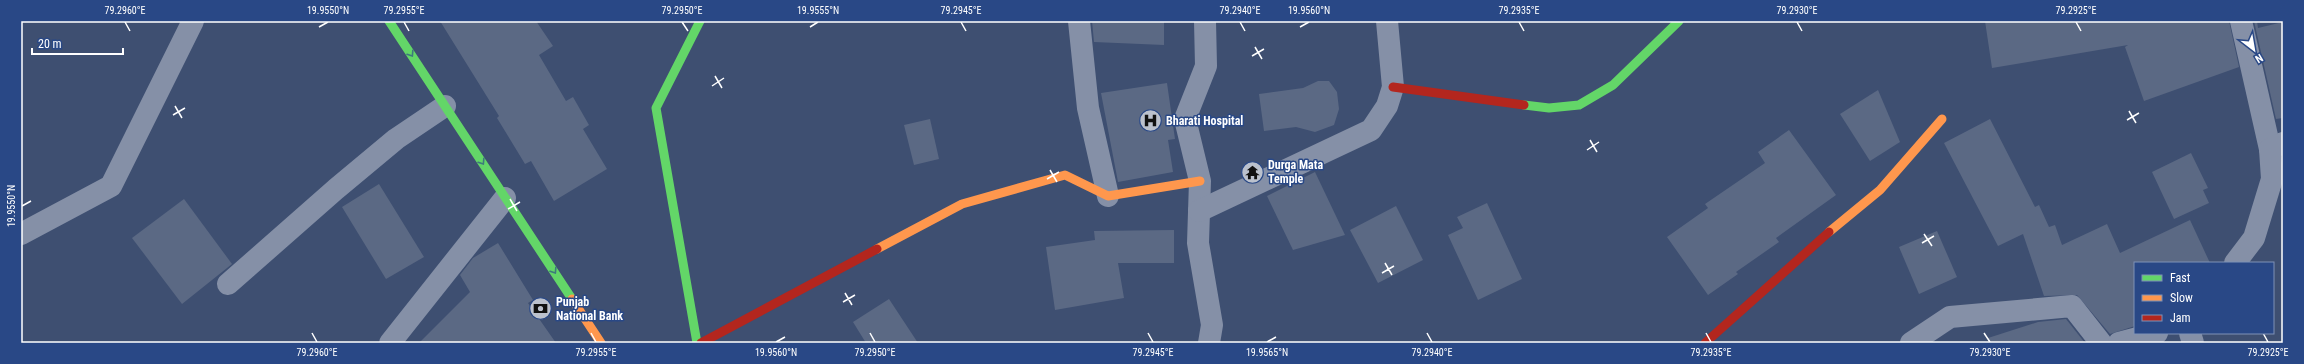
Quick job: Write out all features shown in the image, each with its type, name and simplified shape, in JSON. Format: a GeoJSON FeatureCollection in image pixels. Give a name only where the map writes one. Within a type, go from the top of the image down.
{"type":"FeatureCollection","features":[{"type":"Feature","properties":{"kind":"street"},"geometry":{"type":"LineString","coordinates":[[21,234],[111,186],[193,21]]}},
{"type":"Feature","properties":{"kind":"street"},"geometry":{"type":"LineString","coordinates":[[389,21],[601,343]]}},
{"type":"Feature","properties":{"kind":"street"},"geometry":{"type":"LineString","coordinates":[[697,343],[656,108],[700,21]]}},
{"type":"Feature","properties":{"kind":"street"},"geometry":{"type":"LineString","coordinates":[[1079,21],[1088,108],[1108,196]]}},
{"type":"Feature","properties":{"kind":"street"},"geometry":{"type":"LineString","coordinates":[[1205,21],[1206,66],[1185,119],[1200,181],[1198,244],[1212,325],[1209,343]]}},
{"type":"Feature","properties":{"kind":"street"},"geometry":{"type":"LineString","coordinates":[[1199,211],[1371,130],[1387,106],[1393,87],[1387,21]]}},
{"type":"Feature","properties":{"kind":"street"},"geometry":{"type":"LineString","coordinates":[[1393,87],[1549,108],[1579,105],[1613,85],[1679,21]]}},
{"type":"Feature","properties":{"kind":"street"},"geometry":{"type":"LineString","coordinates":[[2236,262],[2254,238],[2272,178],[2276,146],[2241,21]]}},
{"type":"Feature","properties":{"kind":"street"},"geometry":{"type":"LineString","coordinates":[[228,284],[390,144],[445,106]]}},
{"type":"Feature","properties":{"kind":"street"},"geometry":{"type":"LineString","coordinates":[[1705,343],[1831,230],[1880,190],[1942,119]]}},
{"type":"Feature","properties":{"kind":"street"},"geometry":{"type":"LineString","coordinates":[[701,343],[962,204],[1065,175],[1108,196],[1200,181]]}},
{"type":"Feature","properties":{"kind":"street"},"geometry":{"type":"LineString","coordinates":[[390,343],[505,198]]}},
{"type":"Feature","properties":{"kind":"street"},"geometry":{"type":"LineString","coordinates":[[1911,343],[1950,317],[2072,306],[2101,343]]}},
{"type":"Feature","properties":{"kind":"street"},"geometry":{"type":"LineString","coordinates":[[2119,343],[2153,334]]}},
{"type":"Feature","properties":{"kind":"building"},"geometry":{"type":"Polygon","coordinates":[[[440,21],[536,21],[553,46],[539,55],[566,101],[573,97],[589,125],[583,129],[607,169],[554,201],[531,161],[525,164],[497,118],[499,116],[440,21]]]}},
{"type":"Feature","properties":{"kind":"building"},"geometry":{"type":"Polygon","coordinates":[[[1092,21],[1164,21],[1164,45],[1094,42],[1092,21]]]}},
{"type":"Feature","properties":{"kind":"building"},"geometry":{"type":"Polygon","coordinates":[[[1985,21],[2229,21],[2239,67],[2144,101],[2125,47],[2128,45],[1992,68],[1985,21]]]}},
{"type":"Feature","properties":{"kind":"building"},"geometry":{"type":"Polygon","coordinates":[[[2254,21],[2257,21],[2258,28],[2283,22],[2283,118],[2276,119],[2254,21]]]}},
{"type":"Feature","properties":{"kind":"building"},"geometry":{"type":"Polygon","coordinates":[[[1318,81],[1329,81],[1337,92],[1339,109],[1334,125],[1315,132],[1296,127],[1264,131],[1259,94],[1303,88],[1318,81]]]}},
{"type":"Feature","properties":{"kind":"building"},"geometry":{"type":"Polygon","coordinates":[[[1167,83],[1175,139],[1168,140],[1173,172],[1118,182],[1101,93],[1167,83]]]}},
{"type":"Feature","properties":{"kind":"building"},"geometry":{"type":"Polygon","coordinates":[[[1878,90],[1900,142],[1870,161],[1840,114],[1878,90]]]}},
{"type":"Feature","properties":{"kind":"building"},"geometry":{"type":"Polygon","coordinates":[[[930,119],[939,159],[914,165],[904,125],[930,119]]]}},
{"type":"Feature","properties":{"kind":"building"},"geometry":{"type":"Polygon","coordinates":[[[1990,119],[2035,207],[2039,205],[2049,227],[2055,225],[2062,245],[2107,224],[2120,253],[2190,220],[2210,262],[2134,262],[2134,326],[2110,334],[2077,295],[2044,296],[2023,234],[1998,246],[1944,143],[1990,119]]]}},
{"type":"Feature","properties":{"kind":"building"},"geometry":{"type":"Polygon","coordinates":[[[1789,130],[1836,195],[1776,238],[1779,242],[1736,272],[1738,274],[1708,295],[1667,237],[1708,208],[1705,204],[1765,163],[1758,152],[1789,130]]]}},
{"type":"Feature","properties":{"kind":"building"},"geometry":{"type":"Polygon","coordinates":[[[2191,153],[2208,188],[2203,190],[2209,203],[2174,219],[2152,172],[2191,153]]]}},
{"type":"Feature","properties":{"kind":"building"},"geometry":{"type":"Polygon","coordinates":[[[1315,172],[1345,235],[1293,250],[1267,196],[1315,172]]]}},
{"type":"Feature","properties":{"kind":"building"},"geometry":{"type":"Polygon","coordinates":[[[379,184],[424,257],[386,279],[342,207],[379,184]]]}},
{"type":"Feature","properties":{"kind":"building"},"geometry":{"type":"Polygon","coordinates":[[[184,199],[232,264],[182,304],[132,238],[184,199]]]}},
{"type":"Feature","properties":{"kind":"building"},"geometry":{"type":"Polygon","coordinates":[[[1487,203],[1522,279],[1478,300],[1448,235],[1463,228],[1457,217],[1487,203]]]}},
{"type":"Feature","properties":{"kind":"building"},"geometry":{"type":"Polygon","coordinates":[[[1396,206],[1423,260],[1378,283],[1350,230],[1396,206]]]}},
{"type":"Feature","properties":{"kind":"building"},"geometry":{"type":"Polygon","coordinates":[[[1174,230],[1174,263],[1118,263],[1124,298],[1055,310],[1046,247],[1095,240],[1094,231],[1174,230]]]}},
{"type":"Feature","properties":{"kind":"building"},"geometry":{"type":"Polygon","coordinates":[[[1937,231],[1957,277],[1919,294],[1899,247],[1937,231]]]}},
{"type":"Feature","properties":{"kind":"building"},"geometry":{"type":"Polygon","coordinates":[[[498,243],[533,300],[528,303],[556,343],[419,343],[470,292],[460,275],[473,258],[498,243]]]}},
{"type":"Feature","properties":{"kind":"building"},"geometry":{"type":"Polygon","coordinates":[[[889,299],[918,343],[866,343],[853,322],[889,299]]]}},
{"type":"Feature","properties":{"kind":"building"},"geometry":{"type":"Polygon","coordinates":[[[2066,319],[2085,343],[1988,343],[1988,338],[2038,322],[2066,319]]]}},
{"type":"Feature","properties":{"kind":"traffic: fast"},"geometry":{"type":"LineString","coordinates":[[389,21],[572,299]]}},
{"type":"Feature","properties":{"kind":"traffic: fast"},"geometry":{"type":"LineString","coordinates":[[697,343],[656,108],[700,21]]}},
{"type":"Feature","properties":{"kind":"traffic: fast"},"geometry":{"type":"LineString","coordinates":[[1524,105],[1549,108],[1579,105],[1613,85],[1679,21]]}},
{"type":"Feature","properties":{"kind":"traffic: slow"},"geometry":{"type":"LineString","coordinates":[[1829,232],[1880,190],[1942,119]]}},
{"type":"Feature","properties":{"kind":"traffic: slow"},"geometry":{"type":"LineString","coordinates":[[877,249],[962,204],[1065,175],[1108,196],[1200,181]]}},
{"type":"Feature","properties":{"kind":"traffic: slow"},"geometry":{"type":"LineString","coordinates":[[572,299],[601,343]]}},
{"type":"Feature","properties":{"kind":"traffic: jam"},"geometry":{"type":"LineString","coordinates":[[1393,87],[1524,105]]}},
{"type":"Feature","properties":{"kind":"traffic: jam"},"geometry":{"type":"LineString","coordinates":[[1705,343],[1829,232]]}},
{"type":"Feature","properties":{"kind":"traffic: jam"},"geometry":{"type":"LineString","coordinates":[[701,343],[877,249]]}},
{"type":"Feature","properties":{"kind":"place","name":"Bharati Hospital"},"geometry":{"type":"Point","coordinates":[1150,121]}},
{"type":"Feature","properties":{"kind":"place","name":"Durga Mata Temple"},"geometry":{"type":"Point","coordinates":[1253,172]}},
{"type":"Feature","properties":{"kind":"place","name":"Punjab National Bank"},"geometry":{"type":"Point","coordinates":[541,309]}}]}
